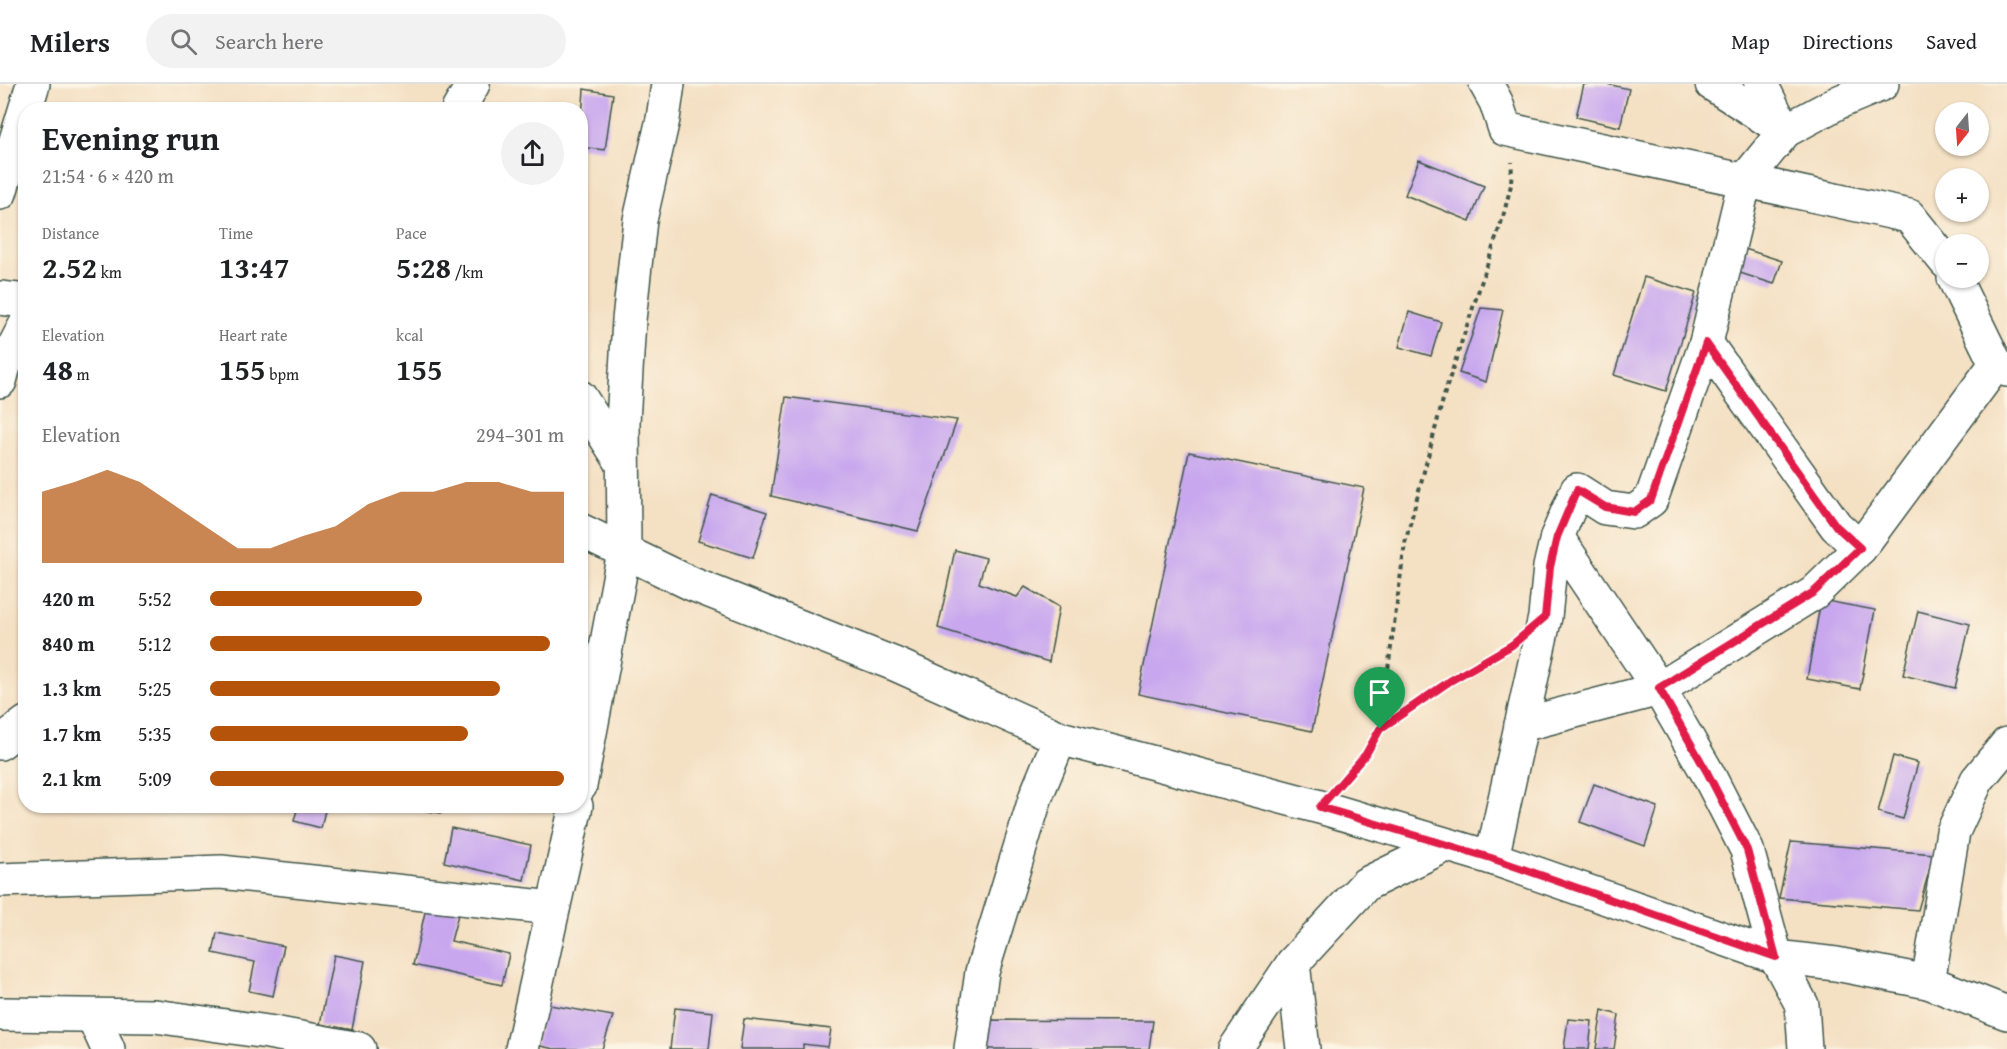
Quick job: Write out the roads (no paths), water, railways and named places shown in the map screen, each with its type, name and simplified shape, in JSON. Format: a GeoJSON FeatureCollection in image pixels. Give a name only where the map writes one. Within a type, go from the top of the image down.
{"type":"FeatureCollection","features":[{"type":"Feature","properties":{"kind":"street"},"geometry":{"type":"LineString","coordinates":[[28,102],[33,84]]}},
{"type":"Feature","properties":{"kind":"street"},"geometry":{"type":"LineString","coordinates":[[463,102],[475,84]]}},
{"type":"Feature","properties":{"kind":"street"},"geometry":{"type":"LineString","coordinates":[[475,84],[481,102]]}},
{"type":"Feature","properties":{"kind":"street"},"geometry":{"type":"LineString","coordinates":[[588,695],[590,672],[624,552],[622,422],[629,320],[640,220],[663,119],[668,84]]}},
{"type":"Feature","properties":{"kind":"street"},"geometry":{"type":"LineString","coordinates":[[1486,84],[1496,102],[1504,129],[1909,216],[1935,248]]}},
{"type":"Feature","properties":{"kind":"street"},"geometry":{"type":"LineString","coordinates":[[1712,84],[1785,131]]}},
{"type":"Feature","properties":{"kind":"street"},"geometry":{"type":"LineString","coordinates":[[1761,84],[1785,131]]}},
{"type":"Feature","properties":{"kind":"street"},"geometry":{"type":"LineString","coordinates":[[1491,858],[1545,617],[1550,567],[1557,537],[1577,490],[1605,507],[1634,512],[1651,500],[1706,343],[1745,180],[1785,131],[1839,102],[1882,84]]}},
{"type":"Feature","properties":{"kind":"street"},"geometry":{"type":"LineString","coordinates":[[0,193],[18,134]]}},
{"type":"Feature","properties":{"kind":"street"},"geometry":{"type":"LineString","coordinates":[[1521,725],[1659,688],[1814,592],[1860,548],[2002,367],[1959,288]]}},
{"type":"Feature","properties":{"kind":"street"},"geometry":{"type":"LineString","coordinates":[[0,298],[18,300]]}},
{"type":"Feature","properties":{"kind":"street"},"geometry":{"type":"LineString","coordinates":[[0,381],[4,366],[18,339]]}},
{"type":"Feature","properties":{"kind":"street"},"geometry":{"type":"LineString","coordinates":[[1706,343],[1836,526],[1860,548]]}},
{"type":"Feature","properties":{"kind":"street"},"geometry":{"type":"LineString","coordinates":[[588,410],[623,464]]}},
{"type":"Feature","properties":{"kind":"street"},"geometry":{"type":"LineString","coordinates":[[588,534],[692,584],[897,665],[1060,738],[1320,807],[1444,846],[1491,858],[1776,957],[1836,964],[1928,982],[2007,1013]]}},
{"type":"Feature","properties":{"kind":"street"},"geometry":{"type":"LineString","coordinates":[[1557,537],[1659,688],[1707,772],[1747,850],[1776,957],[1802,1005],[1805,1049]]}},
{"type":"Feature","properties":{"kind":"street"},"geometry":{"type":"LineString","coordinates":[[0,743],[18,729]]}},
{"type":"Feature","properties":{"kind":"street"},"geometry":{"type":"LineString","coordinates":[[972,1049],[982,972],[1036,796],[1060,738]]}},
{"type":"Feature","properties":{"kind":"street"},"geometry":{"type":"LineString","coordinates":[[1928,982],[1953,832],[1977,780],[2007,744]]}},
{"type":"Feature","properties":{"kind":"street"},"geometry":{"type":"LineString","coordinates":[[522,1049],[574,813]]}},
{"type":"Feature","properties":{"kind":"street"},"geometry":{"type":"LineString","coordinates":[[1235,1049],[1293,963],[1366,884],[1444,846]]}},
{"type":"Feature","properties":{"kind":"street"},"geometry":{"type":"LineString","coordinates":[[0,880],[222,872],[553,908]]}},
{"type":"Feature","properties":{"kind":"street"},"geometry":{"type":"LineString","coordinates":[[1293,963],[1303,1049]]}},
{"type":"Feature","properties":{"kind":"street"},"geometry":{"type":"LineString","coordinates":[[0,1014],[155,1016],[216,1037],[359,1049]]}},
{"type":"Feature","properties":{"kind":"street"},"geometry":{"type":"LineString","coordinates":[[93,1016],[108,1049]]}}]}
